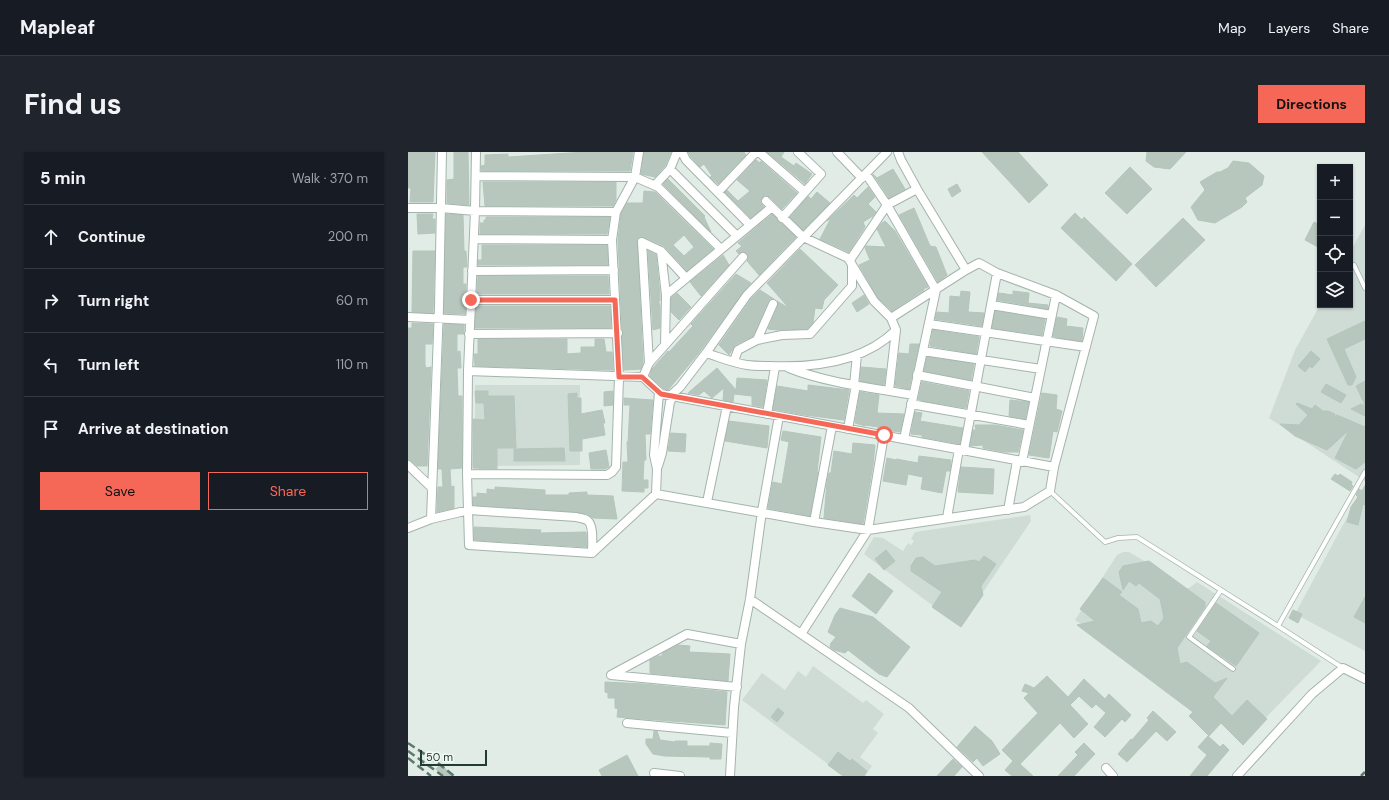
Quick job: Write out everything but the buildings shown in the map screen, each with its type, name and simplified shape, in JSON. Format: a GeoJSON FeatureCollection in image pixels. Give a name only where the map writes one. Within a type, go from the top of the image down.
{"type":"FeatureCollection","features":[{"type":"Feature","properties":{"kind":"street"},"geometry":{"type":"LineString","coordinates":[[431,520],[442,152]]}},
{"type":"Feature","properties":{"kind":"street"},"geometry":{"type":"LineString","coordinates":[[476,152],[468,372],[467,474],[469,545],[592,553],[656,494],[657,469],[654,455],[659,392]]}},
{"type":"Feature","properties":{"kind":"street"},"geometry":{"type":"LineString","coordinates":[[467,474],[606,475],[612,472],[616,467],[618,459],[619,377],[618,333],[612,240],[616,212],[635,177],[639,152]]}},
{"type":"Feature","properties":{"kind":"street"},"geometry":{"type":"LineString","coordinates":[[655,185],[670,169],[677,152]]}},
{"type":"Feature","properties":{"kind":"street"},"geometry":{"type":"LineString","coordinates":[[682,152],[686,160],[750,225]]}},
{"type":"Feature","properties":{"kind":"street"},"geometry":{"type":"LineString","coordinates":[[718,192],[756,152]]}},
{"type":"Feature","properties":{"kind":"street"},"geometry":{"type":"LineString","coordinates":[[760,152],[805,192]]}},
{"type":"Feature","properties":{"kind":"street"},"geometry":{"type":"LineString","coordinates":[[782,218],[821,174],[798,152]]}},
{"type":"Feature","properties":{"kind":"street"},"geometry":{"type":"LineString","coordinates":[[837,152],[864,176],[887,205],[936,290],[904,439]]}},
{"type":"Feature","properties":{"kind":"street"},"geometry":{"type":"LineString","coordinates":[[898,152],[917,189],[966,270]]}},
{"type":"Feature","properties":{"kind":"street"},"geometry":{"type":"LineString","coordinates":[[657,469],[662,453],[672,396],[706,353],[747,295],[864,176],[883,154]]}},
{"type":"Feature","properties":{"kind":"street"},"geometry":{"type":"LineString","coordinates":[[670,169],[737,236]]}},
{"type":"Feature","properties":{"kind":"street"},"geometry":{"type":"LineString","coordinates":[[476,176],[635,177],[658,187],[722,249]]}},
{"type":"Feature","properties":{"kind":"street"},"geometry":{"type":"LineString","coordinates":[[734,361],[738,350],[757,340],[782,335],[810,334],[852,286],[852,265],[850,260],[887,205],[917,189]]}},
{"type":"Feature","properties":{"kind":"street"},"geometry":{"type":"LineString","coordinates":[[666,295],[750,225],[769,204],[803,237],[848,258],[874,301],[891,318],[896,330],[889,391]]}},
{"type":"Feature","properties":{"kind":"street"},"geometry":{"type":"LineString","coordinates":[[408,208],[441,208],[475,211],[616,212]]}},
{"type":"Feature","properties":{"kind":"street"},"geometry":{"type":"LineString","coordinates":[[474,239],[612,240]]}},
{"type":"Feature","properties":{"kind":"street"},"geometry":{"type":"LineString","coordinates":[[648,363],[642,242],[661,251],[686,278]]}},
{"type":"Feature","properties":{"kind":"street"},"geometry":{"type":"LineString","coordinates":[[661,251],[666,295],[665,345]]}},
{"type":"Feature","properties":{"kind":"street"},"geometry":{"type":"LineString","coordinates":[[642,377],[648,363],[743,257]]}},
{"type":"Feature","properties":{"kind":"street"},"geometry":{"type":"LineString","coordinates":[[656,494],[868,530],[1024,507],[1050,491],[1054,467],[1094,316],[1056,295],[997,273],[979,264],[966,270],[891,318]]}},
{"type":"Feature","properties":{"kind":"street"},"geometry":{"type":"LineString","coordinates":[[472,271],[614,270]]}},
{"type":"Feature","properties":{"kind":"street"},"geometry":{"type":"LineString","coordinates":[[947,518],[976,386],[997,273]]}},
{"type":"Feature","properties":{"kind":"street"},"geometry":{"type":"LineString","coordinates":[[1008,510],[1029,425],[1056,295]]}},
{"type":"Feature","properties":{"kind":"street"},"geometry":{"type":"LineString","coordinates":[[471,300],[615,300]]}},
{"type":"Feature","properties":{"kind":"street"},"geometry":{"type":"LineString","coordinates":[[757,340],[773,304]]}},
{"type":"Feature","properties":{"kind":"street"},"geometry":{"type":"LineString","coordinates":[[991,304],[1052,315]]}},
{"type":"Feature","properties":{"kind":"street"},"geometry":{"type":"LineString","coordinates":[[408,317],[470,320]]}},
{"type":"Feature","properties":{"kind":"street"},"geometry":{"type":"LineString","coordinates":[[929,324],[1086,347]]}},
{"type":"Feature","properties":{"kind":"street"},"geometry":{"type":"LineString","coordinates":[[706,353],[748,365],[775,367],[836,362],[874,347],[888,338],[896,330]]}},
{"type":"Feature","properties":{"kind":"street"},"geometry":{"type":"LineString","coordinates":[[469,334],[618,333]]}},
{"type":"Feature","properties":{"kind":"street"},"geometry":{"type":"LineString","coordinates":[[923,351],[1041,369]]}},
{"type":"Feature","properties":{"kind":"street"},"geometry":{"type":"LineString","coordinates":[[848,429],[855,385],[857,355]]}},
{"type":"Feature","properties":{"kind":"street"},"geometry":{"type":"LineString","coordinates":[[767,414],[775,367]]}},
{"type":"Feature","properties":{"kind":"street"},"geometry":{"type":"LineString","coordinates":[[787,367],[801,372],[855,385],[913,395]]}},
{"type":"Feature","properties":{"kind":"street"},"geometry":{"type":"LineString","coordinates":[[468,372],[642,377],[661,394],[1054,467]]}},
{"type":"Feature","properties":{"kind":"street"},"geometry":{"type":"LineString","coordinates":[[917,376],[1035,398]]}},
{"type":"Feature","properties":{"kind":"street"},"geometry":{"type":"LineString","coordinates":[[911,404],[1029,425]]}},
{"type":"Feature","properties":{"kind":"street"},"geometry":{"type":"LineString","coordinates":[[707,502],[727,406]]}},
{"type":"Feature","properties":{"kind":"street"},"geometry":{"type":"LineString","coordinates":[[730,776],[732,733],[741,644],[750,599],[762,512],[779,416]]}},
{"type":"Feature","properties":{"kind":"street"},"geometry":{"type":"LineString","coordinates":[[814,522],[832,426]]}},
{"type":"Feature","properties":{"kind":"street"},"geometry":{"type":"LineString","coordinates":[[801,634],[868,530],[884,435]]}},
{"type":"Feature","properties":{"kind":"street"},"geometry":{"type":"LineString","coordinates":[[408,465],[432,488]]}},
{"type":"Feature","properties":{"kind":"street"},"geometry":{"type":"LineString","coordinates":[[408,528],[469,510],[584,519],[589,521],[591,525],[592,553]]}},
{"type":"Feature","properties":{"kind":"street"},"geometry":{"type":"LineString","coordinates":[[750,599],[909,708],[979,776]]}},
{"type":"Feature","properties":{"kind":"street"},"geometry":{"type":"LineString","coordinates":[[736,687],[611,675],[687,634],[741,644]]}},
{"type":"Feature","properties":{"kind":"street"},"geometry":{"type":"LineString","coordinates":[[1237,776],[1312,694],[1343,668],[1365,679]]}},
{"type":"Feature","properties":{"kind":"street"},"geometry":{"type":"LineString","coordinates":[[627,723],[732,733]]}},
{"type":"Feature","properties":{"kind":"street"},"geometry":{"type":"LineString","coordinates":[[1106,768],[1113,776]]}},
{"type":"Feature","properties":{"kind":"street"},"geometry":{"type":"LineString","coordinates":[[654,773],[680,776]]}},
{"type":"Feature","properties":{"kind":"lane"},"geometry":{"type":"LineString","coordinates":[[1354,265],[1365,288]]}},
{"type":"Feature","properties":{"kind":"lane"},"geometry":{"type":"LineString","coordinates":[[1278,626],[1365,472]]}},
{"type":"Feature","properties":{"kind":"lane"},"geometry":{"type":"LineString","coordinates":[[1050,491],[1105,542],[1118,538],[1137,537],[1343,668]]}},
{"type":"Feature","properties":{"kind":"lane"},"geometry":{"type":"LineString","coordinates":[[1221,590],[1189,637],[1233,669]]}},
{"type":"Feature","properties":{"kind":"shaded area"},"geometry":{"type":"Polygon","coordinates":[[[1365,225],[1365,481],[1269,418],[1295,350],[1318,308],[1353,308],[1353,247],[1365,225]]]}},
{"type":"Feature","properties":{"kind":"shaded area"},"geometry":{"type":"Polygon","coordinates":[[[475,385],[580,385],[580,465],[475,466],[475,385]]]}},
{"type":"Feature","properties":{"kind":"shaded area"},"geometry":{"type":"Polygon","coordinates":[[[1365,484],[1365,651],[1295,614],[1365,484]]]}},
{"type":"Feature","properties":{"kind":"shaded area"},"geometry":{"type":"Polygon","coordinates":[[[1030,515],[1031,521],[960,626],[864,554],[874,537],[883,538],[903,551],[908,543],[911,545],[914,541],[911,539],[915,532],[1030,515]]]}},
{"type":"Feature","properties":{"kind":"shaded area"},"geometry":{"type":"Polygon","coordinates":[[[1123,552],[1129,552],[1151,565],[1182,589],[1189,588],[1197,582],[1321,661],[1245,739],[1231,731],[1075,620],[1117,555],[1123,552]]]}},
{"type":"Feature","properties":{"kind":"shaded area"},"geometry":{"type":"Polygon","coordinates":[[[813,666],[863,703],[866,700],[884,714],[873,729],[878,733],[860,757],[872,766],[865,776],[844,776],[742,700],[762,673],[785,690],[798,671],[806,677],[813,666]]]}},
{"type":"Feature","properties":{"kind":"railway"},"geometry":{"type":"LineString","coordinates":[[408,743],[438,763],[454,776]]}},
{"type":"Feature","properties":{"kind":"railway"},"geometry":{"type":"LineString","coordinates":[[408,751],[443,776]]}},
{"type":"Feature","properties":{"kind":"railway"},"geometry":{"type":"LineString","coordinates":[[408,758],[431,776]]}},
{"type":"Feature","properties":{"kind":"railway"},"geometry":{"type":"LineString","coordinates":[[1361,776],[1365,772]]}},
{"type":"Feature","properties":{"kind":"route"},"geometry":{"type":"LineString","coordinates":[[471,300],[615,300],[618,333],[619,377],[642,377],[661,394],[884,435]]}}]}
